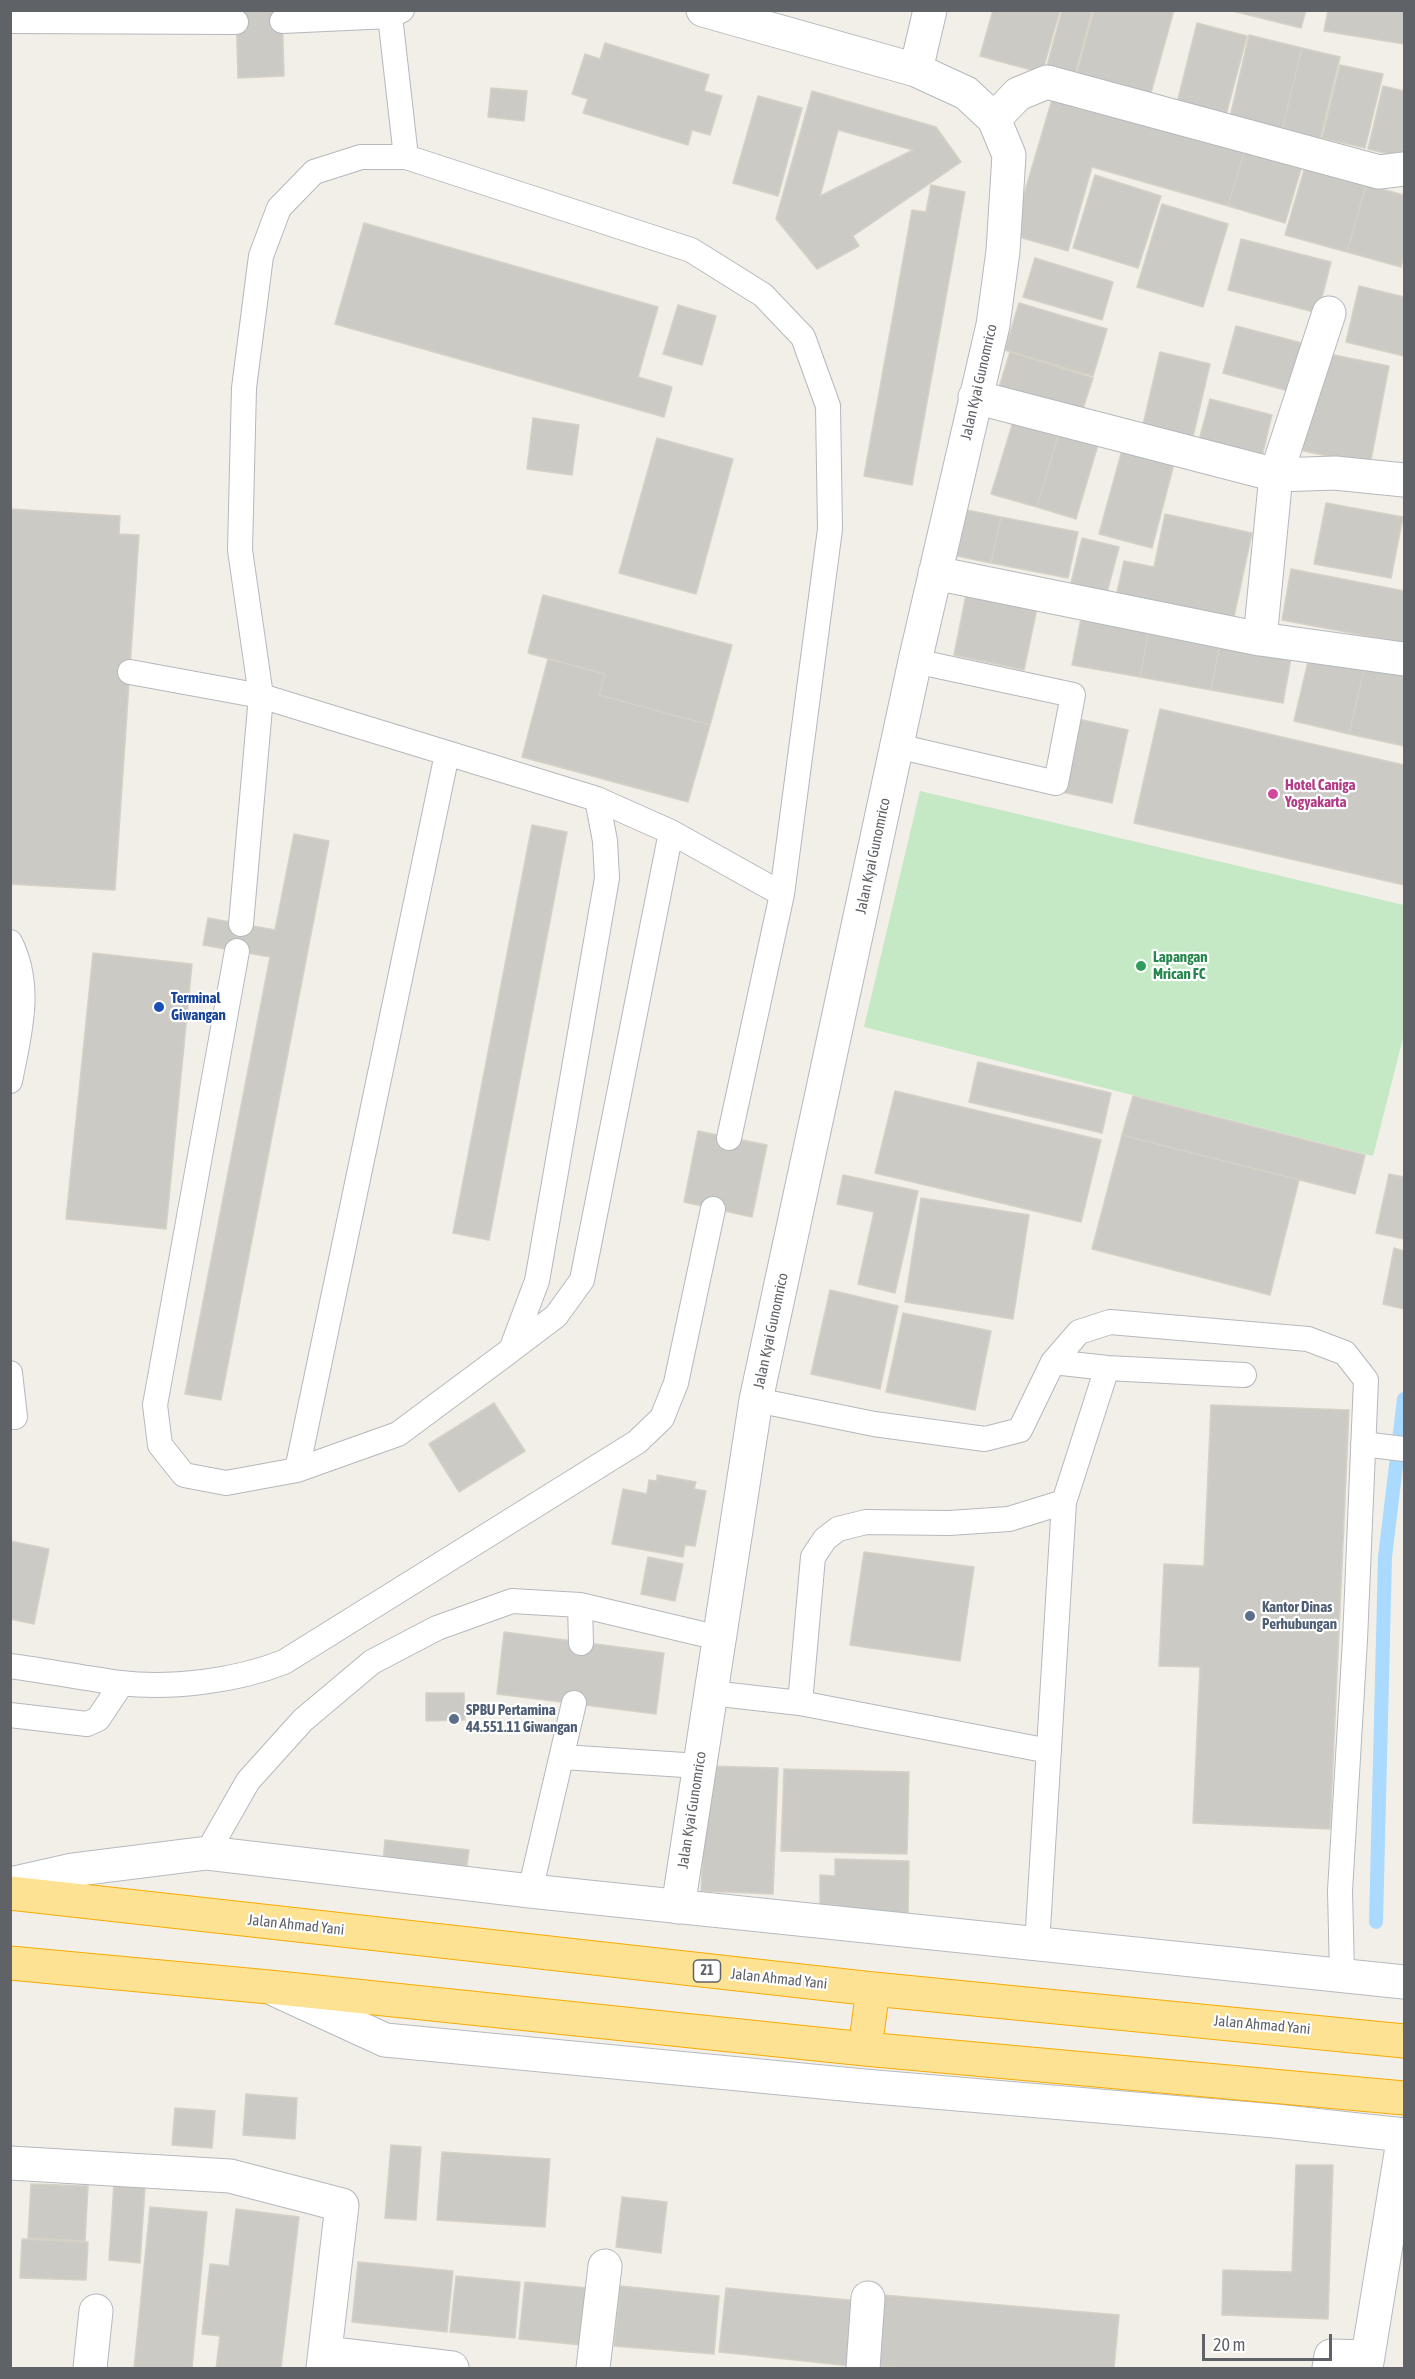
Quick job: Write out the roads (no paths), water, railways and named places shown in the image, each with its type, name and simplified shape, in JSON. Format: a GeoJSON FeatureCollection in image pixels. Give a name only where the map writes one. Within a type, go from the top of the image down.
{"type":"FeatureCollection","features":[{"type":"Feature","properties":{"kind":"highway","name":"Jalan Ahmad Yani"},"geometry":{"type":"LineString","coordinates":[[10,1893],[873,1989],[1404,2041]]}},
{"type":"Feature","properties":{"kind":"highway"},"geometry":{"type":"LineString","coordinates":[[10,1963],[269,1987],[865,2049],[1404,2098]]}},
{"type":"Feature","properties":{"kind":"highway"},"geometry":{"type":"LineString","coordinates":[[865,2049],[873,1989]]}},
{"type":"Feature","properties":{"kind":"street","name":"Jalan Kyai Gunomrico"},"geometry":{"type":"LineString","coordinates":[[678,1906],[756,1400],[915,660],[993,325],[1003,251],[1009,166],[1009,155],[994,119],[966,93],[916,70],[703,10]]}},
{"type":"Feature","properties":{"kind":"street"},"geometry":{"type":"LineString","coordinates":[[916,70],[930,10]]}},
{"type":"Feature","properties":{"kind":"street"},"geometry":{"type":"LineString","coordinates":[[994,119],[1018,94],[1047,82],[1379,172],[1404,169]]}},
{"type":"Feature","properties":{"kind":"street"},"geometry":{"type":"LineString","coordinates":[[1260,639],[1276,475],[1329,313]]}},
{"type":"Feature","properties":{"kind":"street"},"geometry":{"type":"LineString","coordinates":[[975,397],[1276,475],[1335,473],[1404,480]]}},
{"type":"Feature","properties":{"kind":"street"},"geometry":{"type":"LineString","coordinates":[[935,573],[1260,639],[1404,659]]}},
{"type":"Feature","properties":{"kind":"street"},"geometry":{"type":"LineString","coordinates":[[10,1884],[72,1870],[207,1853],[530,1891],[1404,1982]]}},
{"type":"Feature","properties":{"kind":"street"},"geometry":{"type":"LineString","coordinates":[[269,1987],[385,2040],[853,2085],[1275,2121],[1404,2135],[1351,2361]]}},
{"type":"Feature","properties":{"kind":"street"},"geometry":{"type":"LineString","coordinates":[[10,2163],[230,2176],[342,2205],[324,2361],[452,2368]]}},
{"type":"Feature","properties":{"kind":"street"},"geometry":{"type":"LineString","coordinates":[[593,2368],[605,2266]]}},
{"type":"Feature","properties":{"kind":"street"},"geometry":{"type":"LineString","coordinates":[[863,2368],[868,2298]]}},
{"type":"Feature","properties":{"kind":"street"},"geometry":{"type":"LineString","coordinates":[[90,2368],[96,2311]]}},
{"type":"Feature","properties":{"kind":"lane"},"geometry":{"type":"LineString","coordinates":[[282,21],[396,13],[406,157]]}},
{"type":"Feature","properties":{"kind":"lane"},"geometry":{"type":"LineString","coordinates":[[10,21],[236,22]]}},
{"type":"Feature","properties":{"kind":"lane"},"geometry":{"type":"LineString","coordinates":[[241,924],[261,696],[240,550],[244,388],[261,256],[279,208],[314,172],[361,157],[406,157],[690,250],[763,295],[803,337],[828,406],[830,529],[782,894],[729,1138]]}},
{"type":"Feature","properties":{"kind":"lane"},"geometry":{"type":"LineString","coordinates":[[897,746],[1056,783],[1073,694],[915,660]]}},
{"type":"Feature","properties":{"kind":"lane"},"geometry":{"type":"LineString","coordinates":[[130,672],[261,696],[597,799],[671,832],[782,894]]}},
{"type":"Feature","properties":{"kind":"lane"},"geometry":{"type":"LineString","coordinates":[[297,1470],[447,754]]}},
{"type":"Feature","properties":{"kind":"lane"},"geometry":{"type":"LineString","coordinates":[[511,1350],[537,1281],[607,878],[605,841],[597,799]]}},
{"type":"Feature","properties":{"kind":"lane"},"geometry":{"type":"LineString","coordinates":[[237,951],[155,1405],[160,1445],[184,1475],[226,1484],[297,1470],[398,1434],[556,1316],[582,1280],[671,832]]}},
{"type":"Feature","properties":{"kind":"lane"},"geometry":{"type":"LineString","coordinates":[[10,942],[19,959],[24,1005],[10,1081]]}},
{"type":"Feature","properties":{"kind":"lane"},"geometry":{"type":"LineString","coordinates":[[10,1666],[122,1683],[173,1683],[228,1679],[284,1662],[637,1442],[662,1418],[676,1383],[713,1209]]}},
{"type":"Feature","properties":{"kind":"lane"},"geometry":{"type":"LineString","coordinates":[[756,1400],[874,1424],[986,1439],[1020,1430],[1053,1362],[1079,1332],[1110,1322],[1308,1339],[1345,1353],[1365,1380],[1371,1446],[1355,1640],[1340,1891],[1342,1974]]}},
{"type":"Feature","properties":{"kind":"lane"},"geometry":{"type":"LineString","coordinates":[[1053,1362],[1107,1368],[1244,1375]]}},
{"type":"Feature","properties":{"kind":"lane"},"geometry":{"type":"LineString","coordinates":[[1037,1945],[1064,1502],[1107,1368]]}},
{"type":"Feature","properties":{"kind":"lane"},"geometry":{"type":"LineString","coordinates":[[10,1373],[15,1417]]}},
{"type":"Feature","properties":{"kind":"lane"},"geometry":{"type":"LineString","coordinates":[[1371,1446],[1404,1449]]}},
{"type":"Feature","properties":{"kind":"lane"},"geometry":{"type":"LineString","coordinates":[[800,1703],[813,1557],[825,1539],[838,1529],[867,1522],[949,1523],[1009,1519],[1064,1502]]}},
{"type":"Feature","properties":{"kind":"lane"},"geometry":{"type":"LineString","coordinates":[[207,1853],[248,1781],[303,1720],[372,1662],[437,1628],[512,1601],[580,1605],[719,1638]]}},
{"type":"Feature","properties":{"kind":"lane"},"geometry":{"type":"LineString","coordinates":[[580,1605],[581,1643]]}},
{"type":"Feature","properties":{"kind":"lane"},"geometry":{"type":"LineString","coordinates":[[10,1715],[87,1724],[98,1719],[122,1683]]}},
{"type":"Feature","properties":{"kind":"lane"},"geometry":{"type":"LineString","coordinates":[[711,1693],[800,1703],[1049,1751]]}},
{"type":"Feature","properties":{"kind":"lane"},"geometry":{"type":"LineString","coordinates":[[530,1891],[574,1703]]}},
{"type":"Feature","properties":{"kind":"lane"},"geometry":{"type":"LineString","coordinates":[[563,1757],[699,1766]]}},
{"type":"Feature","properties":{"kind":"waterway"},"geometry":{"type":"LineString","coordinates":[[1376,1922],[1385,1557],[1404,1399]]}},
{"type":"Feature","properties":{"kind":"place","name":"Hotel Caniga Yogyakarta"},"geometry":{"type":"Point","coordinates":[1273,794]}},
{"type":"Feature","properties":{"kind":"place","name":"Lapangan Mrican FC"},"geometry":{"type":"Point","coordinates":[1141,966]}},
{"type":"Feature","properties":{"kind":"place","name":"Terminal Giwangan"},"geometry":{"type":"Point","coordinates":[159,1007]}},
{"type":"Feature","properties":{"kind":"place","name":"Kantor Dinas Perhubungan"},"geometry":{"type":"Point","coordinates":[1250,1616]}},
{"type":"Feature","properties":{"kind":"place","name":"SPBU Pertamina 44.551.11 Giwangan"},"geometry":{"type":"Point","coordinates":[454,1719]}}]}
